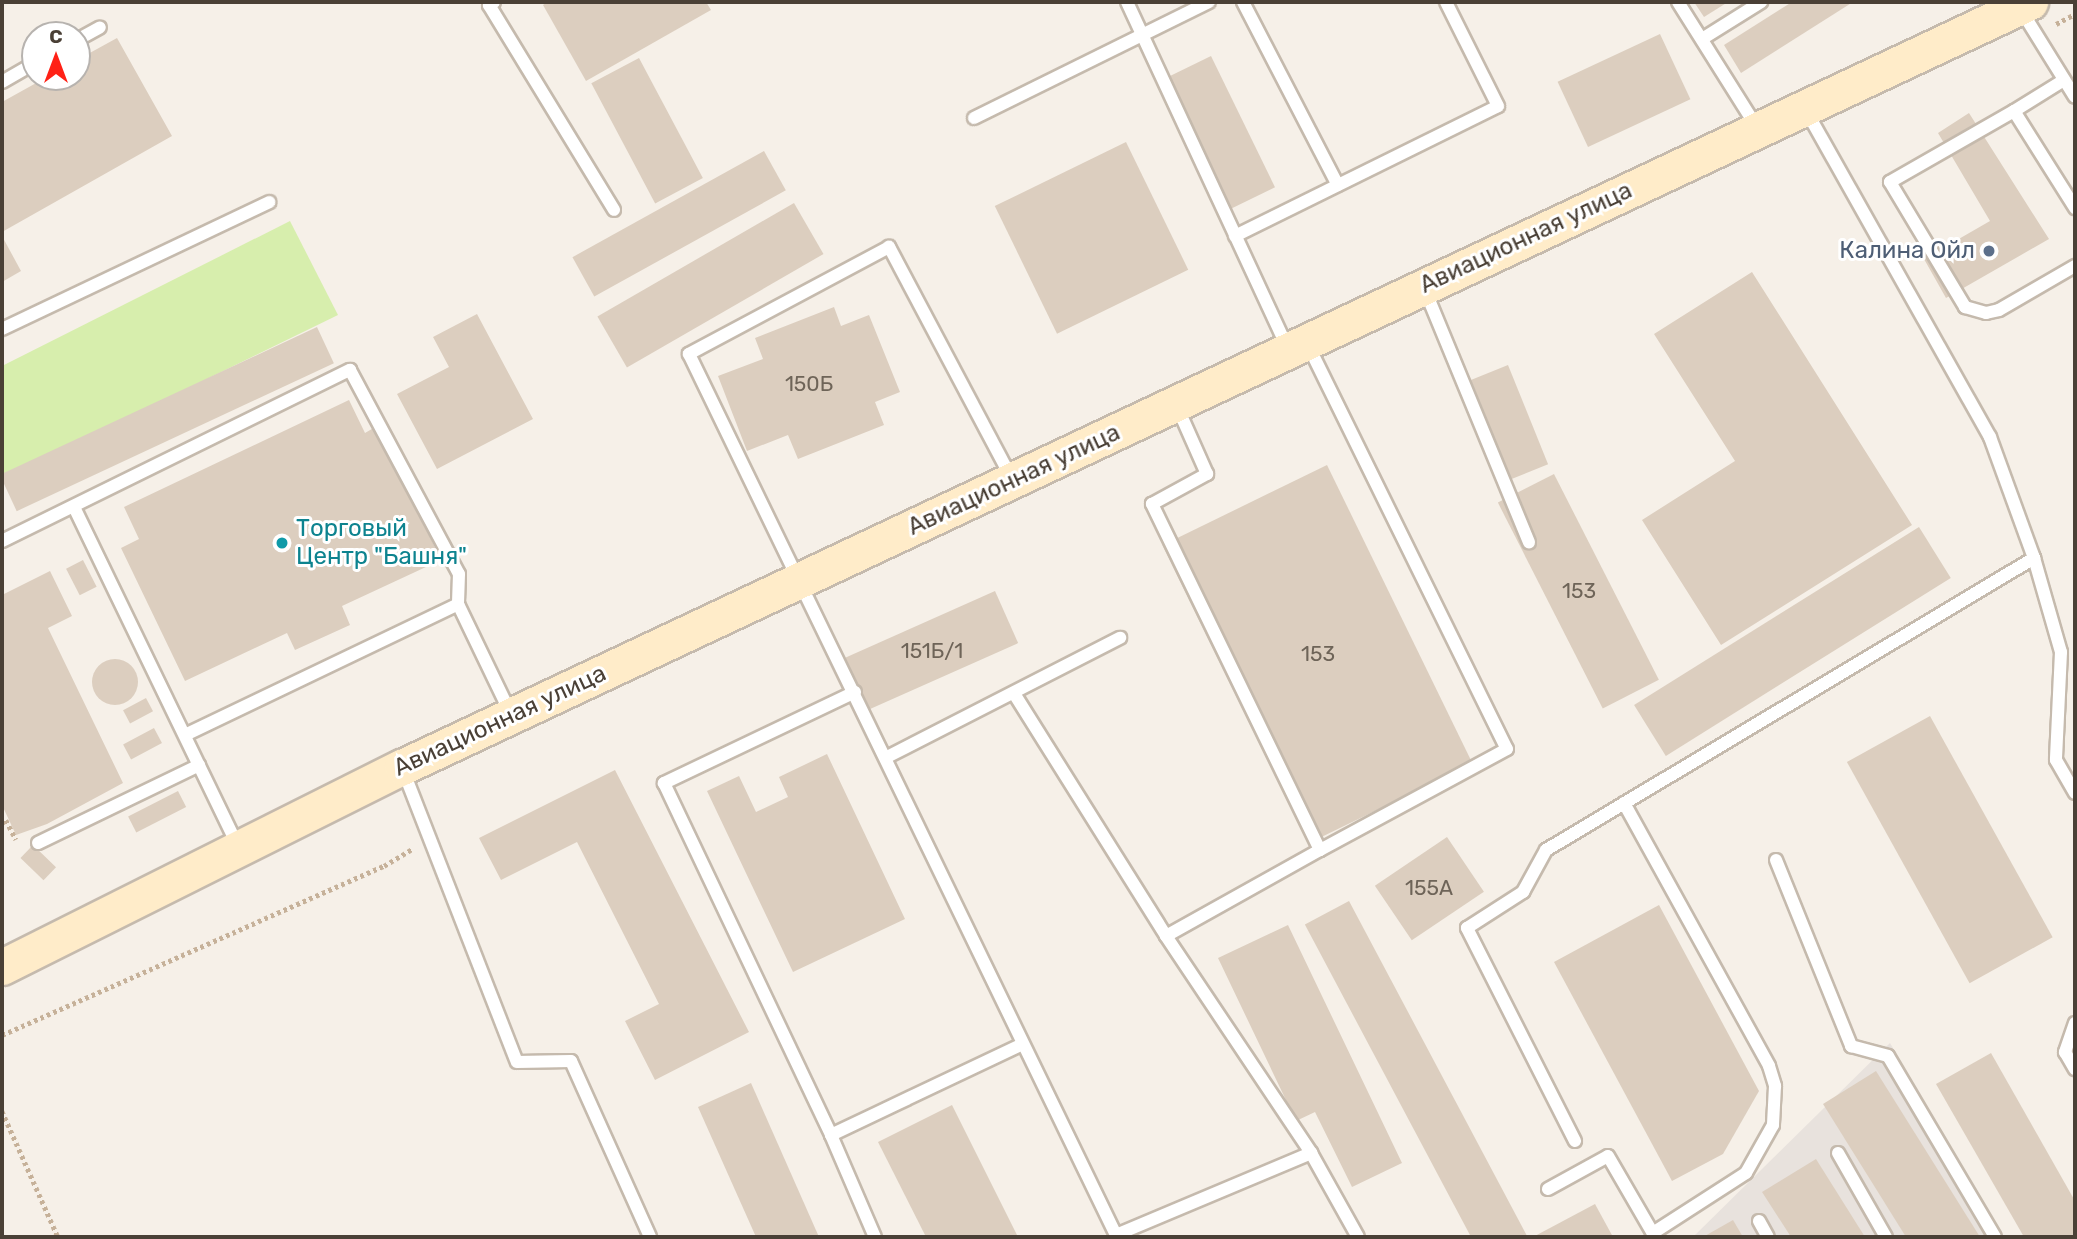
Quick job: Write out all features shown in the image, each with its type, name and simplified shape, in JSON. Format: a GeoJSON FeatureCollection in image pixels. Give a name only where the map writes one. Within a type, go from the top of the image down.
{"type":"FeatureCollection","features":[{"type":"Feature","properties":{"kind":"main road","name":"Авиационная улица"},"geometry":{"type":"LineString","coordinates":[[2,967],[402,767],[1805,108],[2010,7]]}},
{"type":"Feature","properties":{"kind":"lane"},"geometry":{"type":"LineString","coordinates":[[494,2],[489,5],[614,210]]}},
{"type":"Feature","properties":{"kind":"lane"},"geometry":{"type":"LineString","coordinates":[[1127,2],[1235,236],[1297,346],[1507,749],[1166,936]]}},
{"type":"Feature","properties":{"kind":"lane"},"geometry":{"type":"LineString","coordinates":[[974,118],[1209,2]]}},
{"type":"Feature","properties":{"kind":"lane"},"geometry":{"type":"LineString","coordinates":[[1243,2],[1338,184]]}},
{"type":"Feature","properties":{"kind":"lane"},"geometry":{"type":"LineString","coordinates":[[1235,236],[1498,106],[1446,2]]}},
{"type":"Feature","properties":{"kind":"lane"},"geometry":{"type":"LineString","coordinates":[[1678,2],[1758,129]]}},
{"type":"Feature","properties":{"kind":"lane"},"geometry":{"type":"LineString","coordinates":[[1702,39],[1761,2]]}},
{"type":"Feature","properties":{"kind":"lane"},"geometry":{"type":"LineString","coordinates":[[2010,7],[2075,97]]}},
{"type":"Feature","properties":{"kind":"lane"},"geometry":{"type":"LineString","coordinates":[[91,32],[100,27]]}},
{"type":"Feature","properties":{"kind":"lane"},"geometry":{"type":"LineString","coordinates":[[2,82],[21,71]]}},
{"type":"Feature","properties":{"kind":"lane"},"geometry":{"type":"LineString","coordinates":[[2064,80],[1890,182],[1965,307],[1986,313],[1999,310],[2075,265]]}},
{"type":"Feature","properties":{"kind":"lane"},"geometry":{"type":"LineString","coordinates":[[1805,108],[1990,438],[2034,558],[2060,652],[2056,760],[2075,793]]}},
{"type":"Feature","properties":{"kind":"lane"},"geometry":{"type":"LineString","coordinates":[[2014,111],[2075,208]]}},
{"type":"Feature","properties":{"kind":"lane"},"geometry":{"type":"LineString","coordinates":[[2,329],[269,202]]}},
{"type":"Feature","properties":{"kind":"lane"},"geometry":{"type":"LineString","coordinates":[[1012,480],[889,247],[689,354],[802,579],[1116,1236],[1311,1153]]}},
{"type":"Feature","properties":{"kind":"lane"},"geometry":{"type":"LineString","coordinates":[[1423,287],[1529,542]]}},
{"type":"Feature","properties":{"kind":"lane"},"geometry":{"type":"LineString","coordinates":[[2,541],[350,370],[459,574],[458,604],[512,716]]}},
{"type":"Feature","properties":{"kind":"lane"},"geometry":{"type":"LineString","coordinates":[[1176,403],[1207,474],[1152,504],[1320,850]]}},
{"type":"Feature","properties":{"kind":"lane"},"geometry":{"type":"LineString","coordinates":[[74,507],[239,848]]}},
{"type":"Feature","properties":{"kind":"lane"},"geometry":{"type":"LineString","coordinates":[[1575,1140],[1467,928],[1523,892],[1546,850],[2034,558]]}},
{"type":"Feature","properties":{"kind":"lane"},"geometry":{"type":"LineString","coordinates":[[185,736],[458,604]]}},
{"type":"Feature","properties":{"kind":"lane"},"geometry":{"type":"LineString","coordinates":[[887,757],[1014,695],[1120,638]]}},
{"type":"Feature","properties":{"kind":"lane"},"geometry":{"type":"LineString","coordinates":[[855,692],[664,783],[831,1135],[876,1237]]}},
{"type":"Feature","properties":{"kind":"lane"},"geometry":{"type":"LineString","coordinates":[[1014,695],[1166,936],[1311,1153],[1358,1237]]}},
{"type":"Feature","properties":{"kind":"lane"},"geometry":{"type":"LineString","coordinates":[[38,843],[199,765]]}},
{"type":"Feature","properties":{"kind":"lane"},"geometry":{"type":"LineString","coordinates":[[402,767],[517,1062],[570,1061],[650,1237]]}},
{"type":"Feature","properties":{"kind":"lane"},"geometry":{"type":"LineString","coordinates":[[1548,1189],[1608,1156],[1654,1235],[1746,1172],[1773,1125],[1775,1086],[1769,1066],[1625,803]]}},
{"type":"Feature","properties":{"kind":"lane"},"geometry":{"type":"LineString","coordinates":[[1776,860],[1851,1046],[1888,1056],[1996,1237]]}},
{"type":"Feature","properties":{"kind":"lane"},"geometry":{"type":"LineString","coordinates":[[2075,1023],[2065,1052],[2075,1069]]}},
{"type":"Feature","properties":{"kind":"lane"},"geometry":{"type":"LineString","coordinates":[[831,1135],[1023,1044]]}},
{"type":"Feature","properties":{"kind":"lane"},"geometry":{"type":"LineString","coordinates":[[1838,1153],[1886,1237]]}},
{"type":"Feature","properties":{"kind":"lane"},"geometry":{"type":"LineString","coordinates":[[1759,1221],[1768,1237]]}},
{"type":"Feature","properties":{"kind":"path"},"geometry":{"type":"LineString","coordinates":[[2,1035],[384,866],[429,838]]}},
{"type":"Feature","properties":{"kind":"path"},"geometry":{"type":"LineString","coordinates":[[2,1111],[58,1237]]}},
{"type":"Feature","properties":{"kind":"shaded area"},"geometry":{"type":"Polygon","coordinates":[[[1890,1043],[2003,1237],[1693,1237],[1890,1043]]]}},
{"type":"Feature","properties":{"kind":"green space"},"geometry":{"type":"Polygon","coordinates":[[[290,221],[338,315],[2,479],[2,366],[290,221]]]}},
{"type":"Feature","properties":{"kind":"building"},"geometry":{"type":"Polygon","coordinates":[[[547,2],[706,2],[711,10],[586,81],[543,5],[547,2]]]}},
{"type":"Feature","properties":{"kind":"building"},"geometry":{"type":"Polygon","coordinates":[[[1694,2],[1728,2],[1704,17],[1694,2]]]}},
{"type":"Feature","properties":{"kind":"building"},"geometry":{"type":"Polygon","coordinates":[[[1792,2],[1853,2],[1741,73],[1724,45],[1792,2]]]}},
{"type":"Feature","properties":{"kind":"building"},"geometry":{"type":"Polygon","coordinates":[[[1660,34],[1690,99],[1588,147],[1558,82],[1660,34]]]}},
{"type":"Feature","properties":{"kind":"building"},"geometry":{"type":"Polygon","coordinates":[[[117,38],[172,136],[2,232],[2,102],[22,91],[91,91],[91,52],[117,38]]]}},
{"type":"Feature","properties":{"kind":"building"},"geometry":{"type":"Polygon","coordinates":[[[1211,56],[1275,187],[1227,210],[1163,79],[1211,56]]]}},
{"type":"Feature","properties":{"kind":"building"},"geometry":{"type":"Polygon","coordinates":[[[639,58],[703,178],[655,203],[591,83],[639,58]]]}},
{"type":"Feature","properties":{"kind":"building"},"geometry":{"type":"Polygon","coordinates":[[[1969,113],[2049,239],[1946,298],[1924,259],[1990,221],[1938,133],[1969,113]]]}},
{"type":"Feature","properties":{"kind":"building"},"geometry":{"type":"Polygon","coordinates":[[[1126,142],[1188,270],[1057,334],[995,206],[1126,142]]]}},
{"type":"Feature","properties":{"kind":"building"},"geometry":{"type":"Polygon","coordinates":[[[764,151],[786,190],[594,297],[572,257],[764,151]]]}},
{"type":"Feature","properties":{"kind":"building"},"geometry":{"type":"Polygon","coordinates":[[[794,203],[824,254],[627,368],[597,316],[794,203]]]}},
{"type":"Feature","properties":{"kind":"building"},"geometry":{"type":"Polygon","coordinates":[[[2,236],[21,271],[2,282],[2,236]]]}},
{"type":"Feature","properties":{"kind":"building"},"geometry":{"type":"Polygon","coordinates":[[[1752,272],[1912,525],[1721,645],[1642,520],[1735,461],[1654,334],[1752,272]]]}},
{"type":"Feature","properties":{"kind":"building"},"geometry":{"type":"Polygon","coordinates":[[[834,307],[841,326],[869,315],[900,392],[875,402],[884,425],[798,459],[788,435],[747,451],[718,376],[763,359],[755,338],[834,307]]]}},
{"type":"Feature","properties":{"kind":"building"},"geometry":{"type":"Polygon","coordinates":[[[477,314],[533,419],[437,469],[397,394],[449,367],[433,337],[477,314]]]}},
{"type":"Feature","properties":{"kind":"building"},"geometry":{"type":"Polygon","coordinates":[[[317,327],[334,363],[17,511],[2,480],[2,474],[317,327]]]}},
{"type":"Feature","properties":{"kind":"building"},"geometry":{"type":"Polygon","coordinates":[[[1508,365],[1548,464],[1511,479],[1471,380],[1508,365]]]}},
{"type":"Feature","properties":{"kind":"building","name":"Торговый Центр \"Башня\""},"geometry":{"type":"Polygon","coordinates":[[[349,400],[365,433],[377,426],[441,560],[342,606],[350,625],[295,650],[287,633],[185,681],[121,548],[139,539],[124,507],[349,400]]]}},
{"type":"Feature","properties":{"kind":"building"},"geometry":{"type":"Polygon","coordinates":[[[1327,465],[1473,763],[1308,844],[1163,545],[1327,465]]]}},
{"type":"Feature","properties":{"kind":"building"},"geometry":{"type":"Polygon","coordinates":[[[1554,474],[1659,680],[1603,708],[1498,503],[1554,474]]]}},
{"type":"Feature","properties":{"kind":"building"},"geometry":{"type":"Polygon","coordinates":[[[1919,527],[1951,578],[1666,756],[1634,705],[1919,527]]]}},
{"type":"Feature","properties":{"kind":"building"},"geometry":{"type":"Polygon","coordinates":[[[83,560],[97,587],[80,595],[66,569],[83,560]]]}},
{"type":"Feature","properties":{"kind":"building"},"geometry":{"type":"Polygon","coordinates":[[[50,571],[72,616],[48,628],[123,783],[47,824],[16,835],[2,805],[2,595],[50,571]]]}},
{"type":"Feature","properties":{"kind":"building"},"geometry":{"type":"Polygon","coordinates":[[[995,591],[1018,643],[868,710],[845,658],[995,591]]]}},
{"type":"Feature","properties":{"kind":"building"},"geometry":{"type":"Polygon","coordinates":[[[115,659],[131,666],[138,682],[131,698],[115,705],[99,698],[92,682],[99,666],[115,659]]]}},
{"type":"Feature","properties":{"kind":"building"},"geometry":{"type":"Polygon","coordinates":[[[146,698],[153,711],[130,723],[123,710],[146,698]]]}},
{"type":"Feature","properties":{"kind":"building"},"geometry":{"type":"Polygon","coordinates":[[[1930,716],[2053,937],[1970,983],[1847,762],[1930,716]]]}},
{"type":"Feature","properties":{"kind":"building"},"geometry":{"type":"Polygon","coordinates":[[[154,728],[162,743],[131,759],[123,744],[154,728]]]}},
{"type":"Feature","properties":{"kind":"building"},"geometry":{"type":"Polygon","coordinates":[[[827,754],[905,919],[793,972],[707,791],[739,776],[756,812],[788,797],[779,777],[827,754]]]}},
{"type":"Feature","properties":{"kind":"building"},"geometry":{"type":"Polygon","coordinates":[[[615,770],[749,1032],[655,1080],[625,1021],[659,1004],[577,842],[501,880],[479,838],[615,770]]]}},
{"type":"Feature","properties":{"kind":"building"},"geometry":{"type":"Polygon","coordinates":[[[178,791],[186,807],[136,832],[128,816],[178,791]]]}},
{"type":"Feature","properties":{"kind":"building"},"geometry":{"type":"Polygon","coordinates":[[[1447,837],[1484,892],[1412,940],[1375,886],[1447,837]]]}},
{"type":"Feature","properties":{"kind":"building"},"geometry":{"type":"Polygon","coordinates":[[[33,845],[56,867],[44,880],[20,858],[33,845]]]}},
{"type":"Feature","properties":{"kind":"building"},"geometry":{"type":"Polygon","coordinates":[[[1349,901],[1528,1237],[1471,1237],[1305,924],[1349,901]]]}},
{"type":"Feature","properties":{"kind":"building"},"geometry":{"type":"Polygon","coordinates":[[[1659,905],[1759,1091],[1723,1154],[1672,1181],[1554,962],[1659,905]]]}},
{"type":"Feature","properties":{"kind":"building"},"geometry":{"type":"Polygon","coordinates":[[[1288,925],[1402,1163],[1352,1187],[1315,1112],[1296,1121],[1218,958],[1288,925]]]}},
{"type":"Feature","properties":{"kind":"building"},"geometry":{"type":"Polygon","coordinates":[[[1991,1053],[2075,1201],[2075,1237],[2024,1237],[1936,1084],[1991,1053]]]}},
{"type":"Feature","properties":{"kind":"building"},"geometry":{"type":"Polygon","coordinates":[[[1876,1071],[1980,1237],[1906,1237],[1823,1104],[1876,1071]]]}},
{"type":"Feature","properties":{"kind":"building"},"geometry":{"type":"Polygon","coordinates":[[[751,1083],[819,1237],[756,1237],[698,1107],[751,1083]]]}},
{"type":"Feature","properties":{"kind":"building"},"geometry":{"type":"Polygon","coordinates":[[[952,1105],[1018,1237],[926,1237],[878,1142],[952,1105]]]}},
{"type":"Feature","properties":{"kind":"building"},"geometry":{"type":"Polygon","coordinates":[[[1816,1159],[1865,1237],[1791,1237],[1762,1192],[1816,1159]]]}},
{"type":"Feature","properties":{"kind":"building"},"geometry":{"type":"Polygon","coordinates":[[[1595,1204],[1613,1237],[1533,1237],[1595,1204]]]}},
{"type":"Feature","properties":{"kind":"building"},"geometry":{"type":"Polygon","coordinates":[[[1733,1220],[1743,1237],[1703,1237],[1733,1220]]]}},
{"type":"Feature","properties":{"kind":"place","name":"Калина Ойл"},"geometry":{"type":"Point","coordinates":[1989,251]}},
{"type":"Feature","properties":{"kind":"place","name":"Торговый Центр \"Башня\""},"geometry":{"type":"Point","coordinates":[282,543]}}]}
